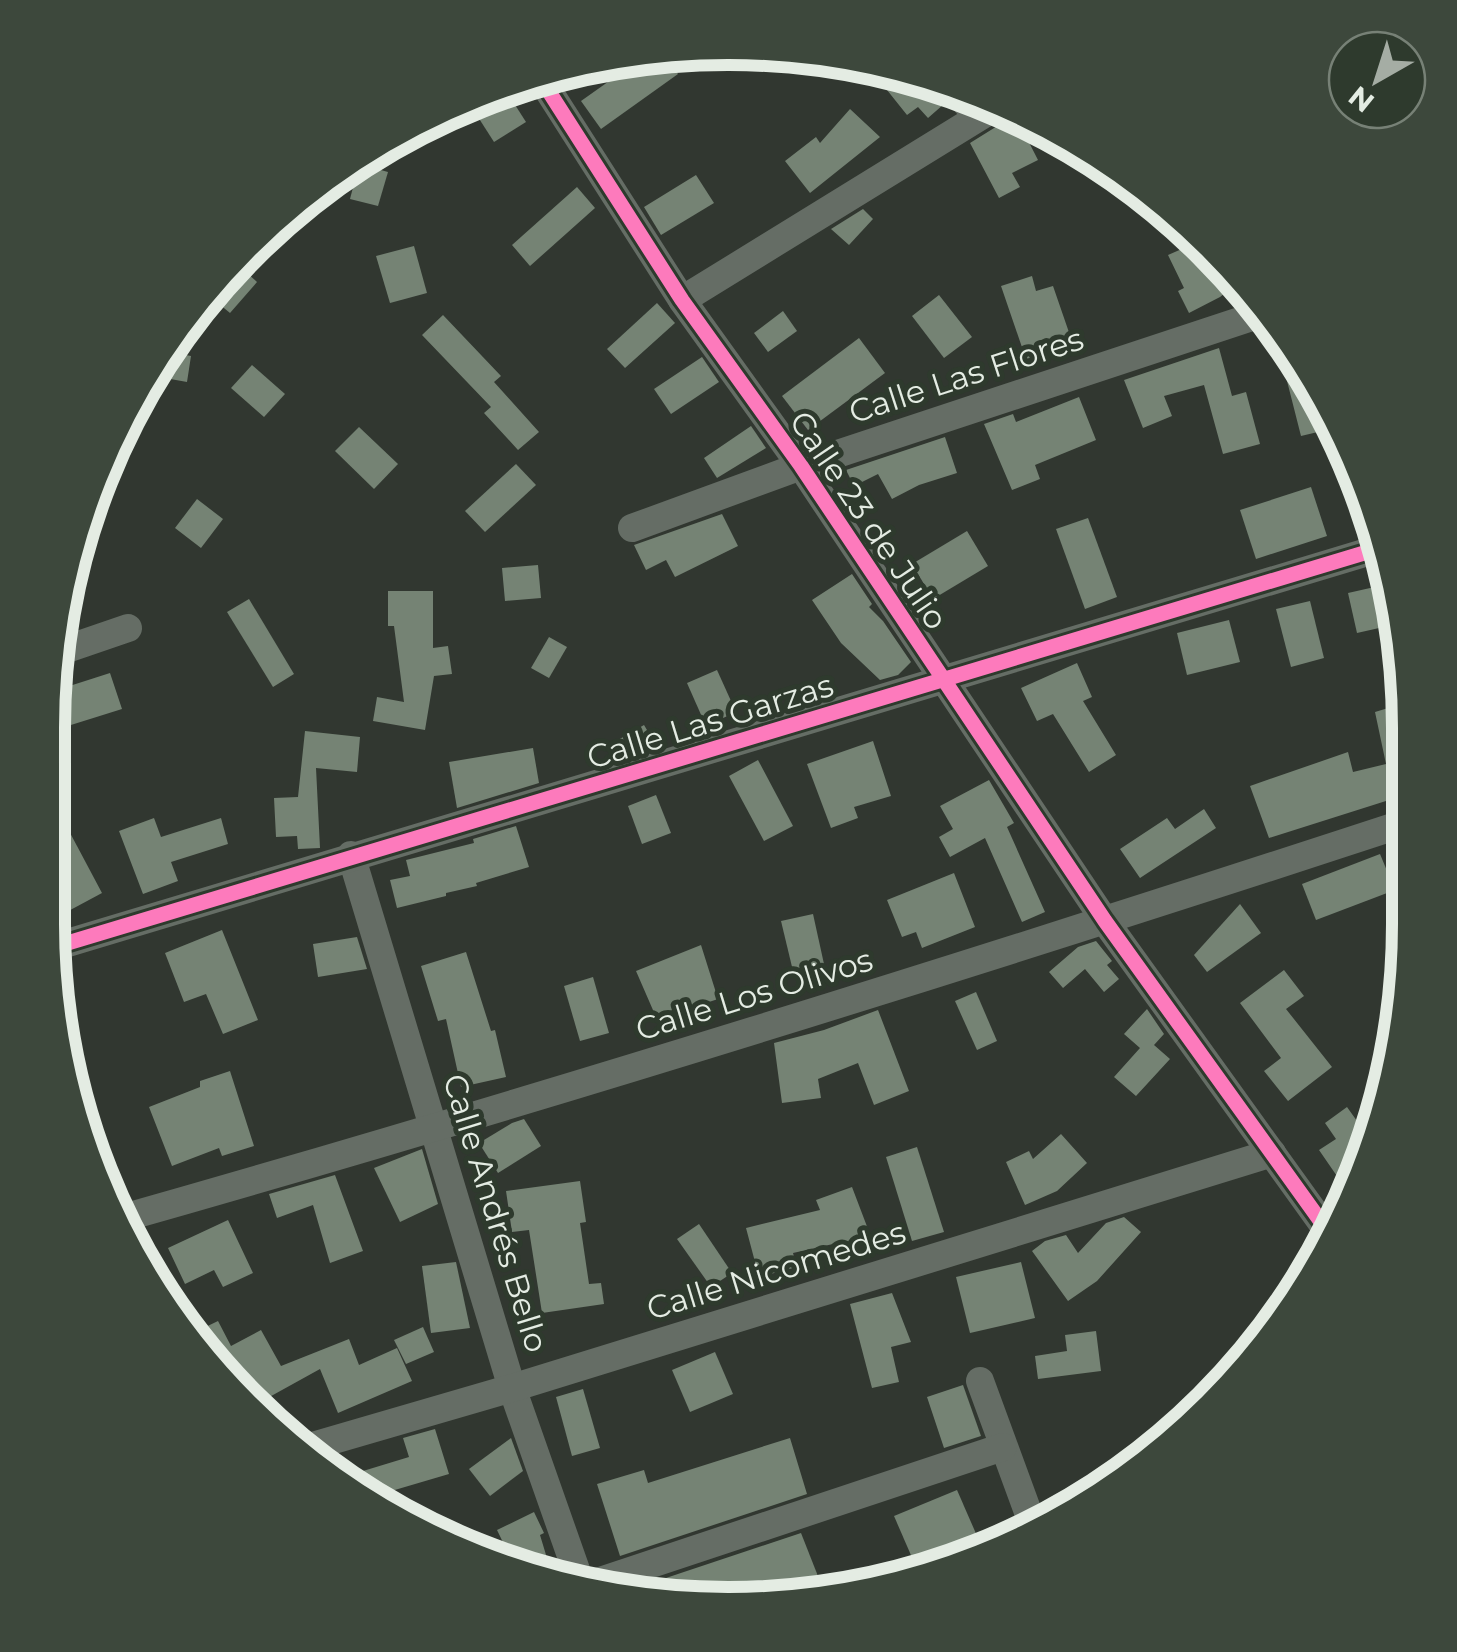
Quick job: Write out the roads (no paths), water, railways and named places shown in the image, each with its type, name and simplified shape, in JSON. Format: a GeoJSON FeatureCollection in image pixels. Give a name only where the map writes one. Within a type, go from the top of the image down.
{"type":"FeatureCollection","features":[{"type":"Feature","properties":{"kind":"street","name":"Calle 23 de Julio"},"geometry":{"type":"LineString","coordinates":[[548,90],[682,300],[800,466],[1106,921],[1321,1222]]}},
{"type":"Feature","properties":{"kind":"street"},"geometry":{"type":"LineString","coordinates":[[682,300],[981,115]]}},
{"type":"Feature","properties":{"kind":"street","name":"Calle Las Flores"},"geometry":{"type":"LineString","coordinates":[[632,528],[800,466],[1249,318]]}},
{"type":"Feature","properties":{"kind":"street","name":"Calle Las Garzas"},"geometry":{"type":"LineString","coordinates":[[65,944],[943,680],[1369,558]]}},
{"type":"Feature","properties":{"kind":"street"},"geometry":{"type":"LineString","coordinates":[[70,648],[128,628]]}},
{"type":"Feature","properties":{"kind":"street","name":"Calle Los Olivos"},"geometry":{"type":"LineString","coordinates":[[132,1215],[435,1129],[1106,921],[1392,827]]}},
{"type":"Feature","properties":{"kind":"street","name":"Calle Andrés Bello"},"geometry":{"type":"LineString","coordinates":[[352,856],[512,1388],[575,1568]]}},
{"type":"Feature","properties":{"kind":"street","name":"Calle Nicomedes"},"geometry":{"type":"LineString","coordinates":[[323,1448],[1272,1153]]}},
{"type":"Feature","properties":{"kind":"street"},"geometry":{"type":"LineString","coordinates":[[980,1381],[1029,1515]]}},
{"type":"Feature","properties":{"kind":"street"},"geometry":{"type":"LineString","coordinates":[[614,1576],[1002,1448]]}}]}
